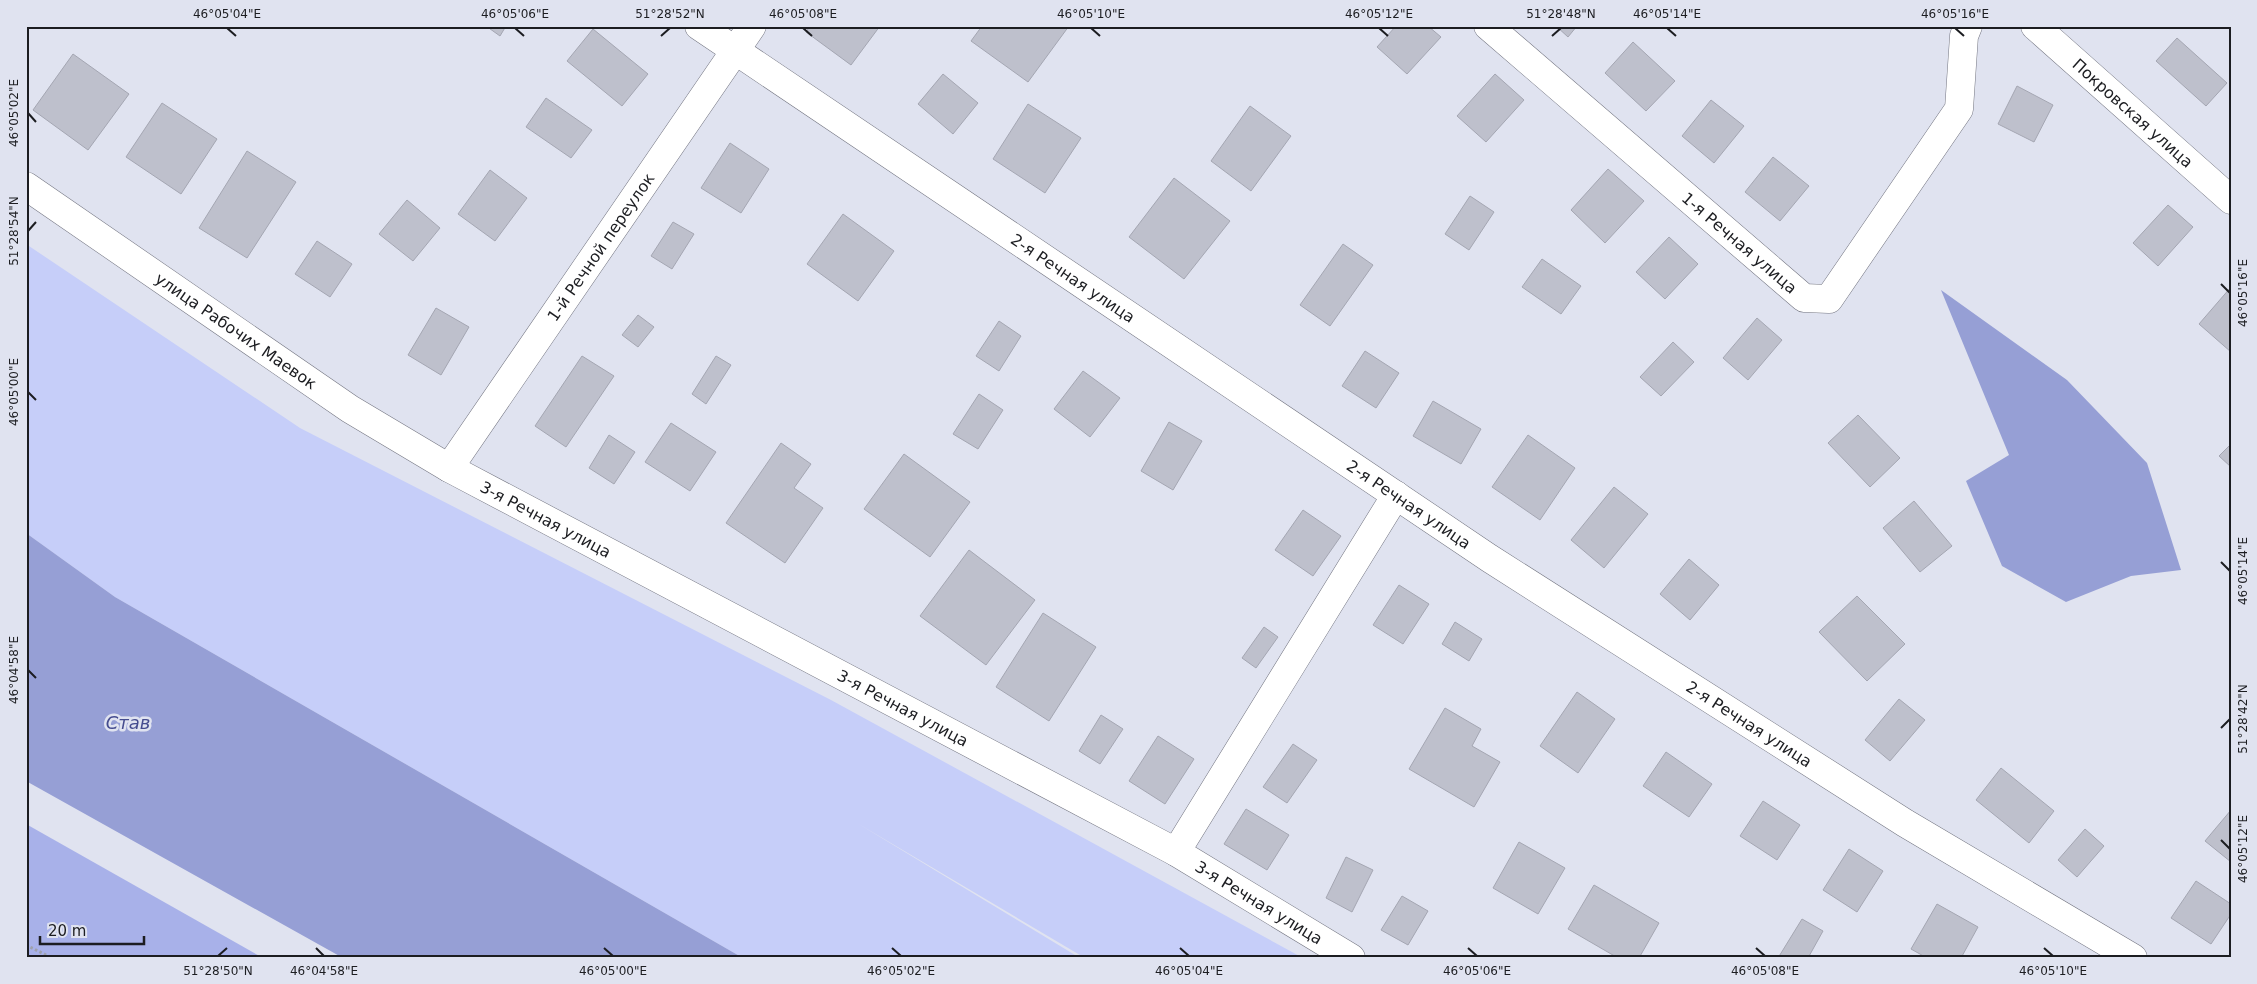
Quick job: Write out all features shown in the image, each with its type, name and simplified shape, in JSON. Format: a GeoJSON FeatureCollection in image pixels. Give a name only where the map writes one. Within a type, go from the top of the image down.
{"type":"FeatureCollection","features":[{"type":"Feature","properties":{"kind":"street","name":"2-я Речная улица"},"geometry":{"type":"LineString","coordinates":[[699,26],[1489,558],[1905,823],[2133,958]]}},
{"type":"Feature","properties":{"kind":"street","name":"1-й Речной переулок"},"geometry":{"type":"LineString","coordinates":[[450,468],[737,51],[752,26]]}},
{"type":"Feature","properties":{"kind":"street","name":"1-я Речная улица"},"geometry":{"type":"LineString","coordinates":[[1488,26],[1804,298],[1829,299],[1959,109],[1964,36],[1968,26]]}},
{"type":"Feature","properties":{"kind":"street","name":"Покровская улица"},"geometry":{"type":"LineString","coordinates":[[2034,26],[2231,200]]}},
{"type":"Feature","properties":{"kind":"street","name":"улица Рабочих Маевок"},"geometry":{"type":"LineString","coordinates":[[26,186],[350,409],[450,468]]}},
{"type":"Feature","properties":{"kind":"street","name":"3-я Речная улица"},"geometry":{"type":"LineString","coordinates":[[450,468],[1176,852],[1351,958]]}},
{"type":"Feature","properties":{"kind":"street"},"geometry":{"type":"LineString","coordinates":[[1176,852],[1396,495]]}},
{"type":"Feature","properties":{"kind":"path"},"geometry":{"type":"LineString","coordinates":[[26,945],[52,958]]}},
{"type":"Feature","properties":{"kind":"shaded area"},"geometry":{"type":"Polygon","coordinates":[[[26,244],[300,428],[831,700],[1303,958],[1085,958],[857,823],[1080,958],[743,958],[115,597],[26,533],[26,244]]]}},
{"type":"Feature","properties":{"kind":"shaded area"},"geometry":{"type":"Polygon","coordinates":[[[26,824],[263,958],[26,958],[26,824]]]}},
{"type":"Feature","properties":{"kind":"water"},"geometry":{"type":"Polygon","coordinates":[[[1941,290],[2067,380],[2147,463],[2181,570],[2131,576],[2066,602],[2002,566],[1966,481],[2009,455],[1941,290]]]}},
{"type":"Feature","properties":{"kind":"water","name":"Став"},"geometry":{"type":"Polygon","coordinates":[[[26,533],[115,597],[743,958],[343,958],[26,781],[26,533]]]}},
{"type":"Feature","properties":{"kind":"building"},"geometry":{"type":"Polygon","coordinates":[[[486,26],[506,26],[500,36],[486,26]]]}},
{"type":"Feature","properties":{"kind":"building"},"geometry":{"type":"Polygon","coordinates":[[[810,26],[880,26],[851,65],[806,32],[810,26]]]}},
{"type":"Feature","properties":{"kind":"building"},"geometry":{"type":"Polygon","coordinates":[[[982,26],[1069,26],[1028,82],[971,41],[982,26]]]}},
{"type":"Feature","properties":{"kind":"building"},"geometry":{"type":"Polygon","coordinates":[[[1396,26],[1428,26],[1441,37],[1407,74],[1377,47],[1396,26]]]}},
{"type":"Feature","properties":{"kind":"building"},"geometry":{"type":"Polygon","coordinates":[[[1556,26],[1577,26],[1568,37],[1556,26]]]}},
{"type":"Feature","properties":{"kind":"building"},"geometry":{"type":"Polygon","coordinates":[[[593,29],[648,74],[622,106],[567,61],[593,29]]]}},
{"type":"Feature","properties":{"kind":"building"},"geometry":{"type":"Polygon","coordinates":[[[2177,38],[2227,83],[2206,106],[2156,61],[2177,38]]]}},
{"type":"Feature","properties":{"kind":"building"},"geometry":{"type":"Polygon","coordinates":[[[1633,42],[1675,81],[1646,111],[1605,73],[1633,42]]]}},
{"type":"Feature","properties":{"kind":"building"},"geometry":{"type":"Polygon","coordinates":[[[73,54],[129,94],[88,150],[33,110],[73,54]]]}},
{"type":"Feature","properties":{"kind":"building"},"geometry":{"type":"Polygon","coordinates":[[[943,74],[978,103],[953,134],[918,104],[943,74]]]}},
{"type":"Feature","properties":{"kind":"building"},"geometry":{"type":"Polygon","coordinates":[[[1495,74],[1524,100],[1486,142],[1457,116],[1495,74]]]}},
{"type":"Feature","properties":{"kind":"building"},"geometry":{"type":"Polygon","coordinates":[[[2017,86],[2053,105],[2034,142],[1998,124],[2017,86]]]}},
{"type":"Feature","properties":{"kind":"building"},"geometry":{"type":"Polygon","coordinates":[[[546,98],[592,130],[571,158],[526,127],[546,98]]]}},
{"type":"Feature","properties":{"kind":"building"},"geometry":{"type":"Polygon","coordinates":[[[1711,100],[1744,126],[1714,163],[1682,136],[1711,100]]]}},
{"type":"Feature","properties":{"kind":"building"},"geometry":{"type":"Polygon","coordinates":[[[162,103],[217,139],[181,194],[126,157],[162,103]]]}},
{"type":"Feature","properties":{"kind":"building"},"geometry":{"type":"Polygon","coordinates":[[[1028,104],[1081,138],[1045,193],[993,159],[1028,104]]]}},
{"type":"Feature","properties":{"kind":"building"},"geometry":{"type":"Polygon","coordinates":[[[1250,106],[1291,136],[1251,191],[1211,161],[1250,106]]]}},
{"type":"Feature","properties":{"kind":"building"},"geometry":{"type":"Polygon","coordinates":[[[730,143],[769,169],[741,213],[701,188],[730,143]]]}},
{"type":"Feature","properties":{"kind":"building"},"geometry":{"type":"Polygon","coordinates":[[[247,151],[296,182],[247,258],[199,228],[247,151]]]}},
{"type":"Feature","properties":{"kind":"building"},"geometry":{"type":"Polygon","coordinates":[[[1773,157],[1809,186],[1780,221],[1745,192],[1773,157]]]}},
{"type":"Feature","properties":{"kind":"building"},"geometry":{"type":"Polygon","coordinates":[[[1608,169],[1644,201],[1605,243],[1571,210],[1608,169]]]}},
{"type":"Feature","properties":{"kind":"building"},"geometry":{"type":"Polygon","coordinates":[[[490,170],[527,198],[495,241],[458,214],[490,170]]]}},
{"type":"Feature","properties":{"kind":"building"},"geometry":{"type":"Polygon","coordinates":[[[1174,178],[1230,221],[1184,279],[1129,237],[1174,178]]]}},
{"type":"Feature","properties":{"kind":"building"},"geometry":{"type":"Polygon","coordinates":[[[1470,196],[1494,212],[1469,250],[1445,234],[1470,196]]]}},
{"type":"Feature","properties":{"kind":"building"},"geometry":{"type":"Polygon","coordinates":[[[407,200],[440,228],[413,261],[379,234],[407,200]]]}},
{"type":"Feature","properties":{"kind":"building"},"geometry":{"type":"Polygon","coordinates":[[[2168,205],[2193,227],[2158,266],[2133,243],[2168,205]]]}},
{"type":"Feature","properties":{"kind":"building"},"geometry":{"type":"Polygon","coordinates":[[[843,214],[894,251],[858,301],[807,264],[843,214]]]}},
{"type":"Feature","properties":{"kind":"building"},"geometry":{"type":"Polygon","coordinates":[[[673,222],[694,234],[672,269],[651,256],[673,222]]]}},
{"type":"Feature","properties":{"kind":"building"},"geometry":{"type":"Polygon","coordinates":[[[1669,237],[1698,264],[1665,299],[1636,272],[1669,237]]]}},
{"type":"Feature","properties":{"kind":"building"},"geometry":{"type":"Polygon","coordinates":[[[317,241],[352,264],[330,297],[295,274],[317,241]]]}},
{"type":"Feature","properties":{"kind":"building"},"geometry":{"type":"Polygon","coordinates":[[[1343,244],[1373,265],[1330,326],[1300,305],[1343,244]]]}},
{"type":"Feature","properties":{"kind":"building"},"geometry":{"type":"Polygon","coordinates":[[[1542,259],[1581,286],[1561,314],[1522,287],[1542,259]]]}},
{"type":"Feature","properties":{"kind":"building"},"geometry":{"type":"Polygon","coordinates":[[[2231,287],[2231,352],[2199,324],[2231,287]]]}},
{"type":"Feature","properties":{"kind":"building"},"geometry":{"type":"Polygon","coordinates":[[[436,308],[469,327],[441,375],[408,355],[436,308]]]}},
{"type":"Feature","properties":{"kind":"building"},"geometry":{"type":"Polygon","coordinates":[[[638,315],[654,327],[638,347],[622,335],[638,315]]]}},
{"type":"Feature","properties":{"kind":"building"},"geometry":{"type":"Polygon","coordinates":[[[1757,318],[1782,340],[1748,380],[1723,358],[1757,318]]]}},
{"type":"Feature","properties":{"kind":"building"},"geometry":{"type":"Polygon","coordinates":[[[999,321],[1021,336],[999,371],[976,356],[999,321]]]}},
{"type":"Feature","properties":{"kind":"building"},"geometry":{"type":"Polygon","coordinates":[[[1673,342],[1694,362],[1661,396],[1640,377],[1673,342]]]}},
{"type":"Feature","properties":{"kind":"building"},"geometry":{"type":"Polygon","coordinates":[[[1365,351],[1399,373],[1376,408],[1342,386],[1365,351]]]}},
{"type":"Feature","properties":{"kind":"building"},"geometry":{"type":"Polygon","coordinates":[[[582,356],[614,376],[566,447],[535,426],[582,356]]]}},
{"type":"Feature","properties":{"kind":"building"},"geometry":{"type":"Polygon","coordinates":[[[716,356],[731,365],[706,404],[692,394],[716,356]]]}},
{"type":"Feature","properties":{"kind":"building"},"geometry":{"type":"Polygon","coordinates":[[[1083,371],[1120,398],[1090,437],[1054,409],[1083,371]]]}},
{"type":"Feature","properties":{"kind":"building"},"geometry":{"type":"Polygon","coordinates":[[[979,394],[1003,410],[978,449],[953,434],[979,394]]]}},
{"type":"Feature","properties":{"kind":"building"},"geometry":{"type":"Polygon","coordinates":[[[1433,401],[1481,429],[1461,464],[1413,436],[1433,401]]]}},
{"type":"Feature","properties":{"kind":"building"},"geometry":{"type":"Polygon","coordinates":[[[1858,415],[1900,458],[1870,487],[1828,443],[1858,415]]]}},
{"type":"Feature","properties":{"kind":"building"},"geometry":{"type":"Polygon","coordinates":[[[1169,422],[1202,441],[1173,490],[1141,471],[1169,422]]]}},
{"type":"Feature","properties":{"kind":"building"},"geometry":{"type":"Polygon","coordinates":[[[671,423],[716,452],[690,491],[645,462],[671,423]]]}},
{"type":"Feature","properties":{"kind":"building"},"geometry":{"type":"Polygon","coordinates":[[[609,435],[635,452],[614,484],[589,468],[609,435]]]}},
{"type":"Feature","properties":{"kind":"building"},"geometry":{"type":"Polygon","coordinates":[[[1528,435],[1575,468],[1540,520],[1492,487],[1528,435]]]}},
{"type":"Feature","properties":{"kind":"building"},"geometry":{"type":"Polygon","coordinates":[[[781,443],[811,464],[794,488],[823,508],[785,563],[726,523],[781,443]]]}},
{"type":"Feature","properties":{"kind":"building"},"geometry":{"type":"Polygon","coordinates":[[[2231,444],[2231,467],[2219,456],[2231,444]]]}},
{"type":"Feature","properties":{"kind":"building"},"geometry":{"type":"Polygon","coordinates":[[[904,454],[970,502],[930,557],[864,509],[904,454]]]}},
{"type":"Feature","properties":{"kind":"building"},"geometry":{"type":"Polygon","coordinates":[[[1614,487],[1648,514],[1604,568],[1571,540],[1614,487]]]}},
{"type":"Feature","properties":{"kind":"building"},"geometry":{"type":"Polygon","coordinates":[[[1914,501],[1952,546],[1920,572],[1883,528],[1914,501]]]}},
{"type":"Feature","properties":{"kind":"building"},"geometry":{"type":"Polygon","coordinates":[[[1303,510],[1341,536],[1313,576],[1275,550],[1303,510]]]}},
{"type":"Feature","properties":{"kind":"building"},"geometry":{"type":"Polygon","coordinates":[[[969,550],[1035,600],[986,665],[920,616],[969,550]]]}},
{"type":"Feature","properties":{"kind":"building"},"geometry":{"type":"Polygon","coordinates":[[[1689,559],[1719,585],[1690,620],[1660,594],[1689,559]]]}},
{"type":"Feature","properties":{"kind":"building"},"geometry":{"type":"Polygon","coordinates":[[[1399,585],[1429,604],[1403,644],[1373,625],[1399,585]]]}},
{"type":"Feature","properties":{"kind":"building"},"geometry":{"type":"Polygon","coordinates":[[[1857,596],[1905,644],[1867,681],[1819,632],[1857,596]]]}},
{"type":"Feature","properties":{"kind":"building"},"geometry":{"type":"Polygon","coordinates":[[[1043,613],[1096,647],[1049,721],[996,687],[1043,613]]]}},
{"type":"Feature","properties":{"kind":"building"},"geometry":{"type":"Polygon","coordinates":[[[1455,622],[1482,639],[1469,661],[1442,644],[1455,622]]]}},
{"type":"Feature","properties":{"kind":"building"},"geometry":{"type":"Polygon","coordinates":[[[1264,627],[1278,637],[1256,668],[1242,658],[1264,627]]]}},
{"type":"Feature","properties":{"kind":"building"},"geometry":{"type":"Polygon","coordinates":[[[1577,692],[1615,719],[1578,773],[1540,746],[1577,692]]]}},
{"type":"Feature","properties":{"kind":"building"},"geometry":{"type":"Polygon","coordinates":[[[1899,699],[1925,720],[1890,761],[1865,740],[1899,699]]]}},
{"type":"Feature","properties":{"kind":"building"},"geometry":{"type":"Polygon","coordinates":[[[1445,708],[1481,729],[1472,746],[1500,762],[1474,807],[1409,769],[1445,708]]]}},
{"type":"Feature","properties":{"kind":"building"},"geometry":{"type":"Polygon","coordinates":[[[1101,715],[1123,729],[1100,764],[1079,751],[1101,715]]]}},
{"type":"Feature","properties":{"kind":"building"},"geometry":{"type":"Polygon","coordinates":[[[1158,736],[1194,759],[1165,804],[1129,781],[1158,736]]]}},
{"type":"Feature","properties":{"kind":"building"},"geometry":{"type":"Polygon","coordinates":[[[1293,744],[1317,760],[1287,803],[1263,787],[1293,744]]]}},
{"type":"Feature","properties":{"kind":"building"},"geometry":{"type":"Polygon","coordinates":[[[1666,752],[1712,784],[1689,817],[1643,786],[1666,752]]]}},
{"type":"Feature","properties":{"kind":"building"},"geometry":{"type":"Polygon","coordinates":[[[2001,768],[2054,811],[2029,843],[1976,800],[2001,768]]]}},
{"type":"Feature","properties":{"kind":"building"},"geometry":{"type":"Polygon","coordinates":[[[1763,801],[1800,825],[1777,860],[1740,836],[1763,801]]]}},
{"type":"Feature","properties":{"kind":"building"},"geometry":{"type":"Polygon","coordinates":[[[1246,809],[1289,835],[1267,870],[1224,844],[1246,809]]]}},
{"type":"Feature","properties":{"kind":"building"},"geometry":{"type":"Polygon","coordinates":[[[2231,810],[2231,862],[2205,841],[2231,810]]]}},
{"type":"Feature","properties":{"kind":"building"},"geometry":{"type":"Polygon","coordinates":[[[2085,829],[2104,846],[2077,877],[2058,860],[2085,829]]]}},
{"type":"Feature","properties":{"kind":"building"},"geometry":{"type":"Polygon","coordinates":[[[1519,842],[1565,868],[1538,914],[1493,888],[1519,842]]]}},
{"type":"Feature","properties":{"kind":"building"},"geometry":{"type":"Polygon","coordinates":[[[1849,849],[1883,871],[1857,912],[1823,890],[1849,849]]]}},
{"type":"Feature","properties":{"kind":"building"},"geometry":{"type":"Polygon","coordinates":[[[1346,857],[1373,870],[1352,912],[1326,898],[1346,857]]]}},
{"type":"Feature","properties":{"kind":"building"},"geometry":{"type":"Polygon","coordinates":[[[2196,881],[2231,904],[2231,914],[2211,944],[2171,918],[2196,881]]]}},
{"type":"Feature","properties":{"kind":"building"},"geometry":{"type":"Polygon","coordinates":[[[1594,885],[1659,923],[1639,958],[1618,958],[1568,929],[1594,885]]]}},
{"type":"Feature","properties":{"kind":"building"},"geometry":{"type":"Polygon","coordinates":[[[1402,896],[1428,911],[1408,945],[1381,930],[1402,896]]]}},
{"type":"Feature","properties":{"kind":"building"},"geometry":{"type":"Polygon","coordinates":[[[1937,904],[1978,927],[1961,958],[1927,958],[1911,949],[1937,904]]]}},
{"type":"Feature","properties":{"kind":"building"},"geometry":{"type":"Polygon","coordinates":[[[1802,919],[1823,931],[1808,958],[1778,958],[1802,919]]]}}]}
